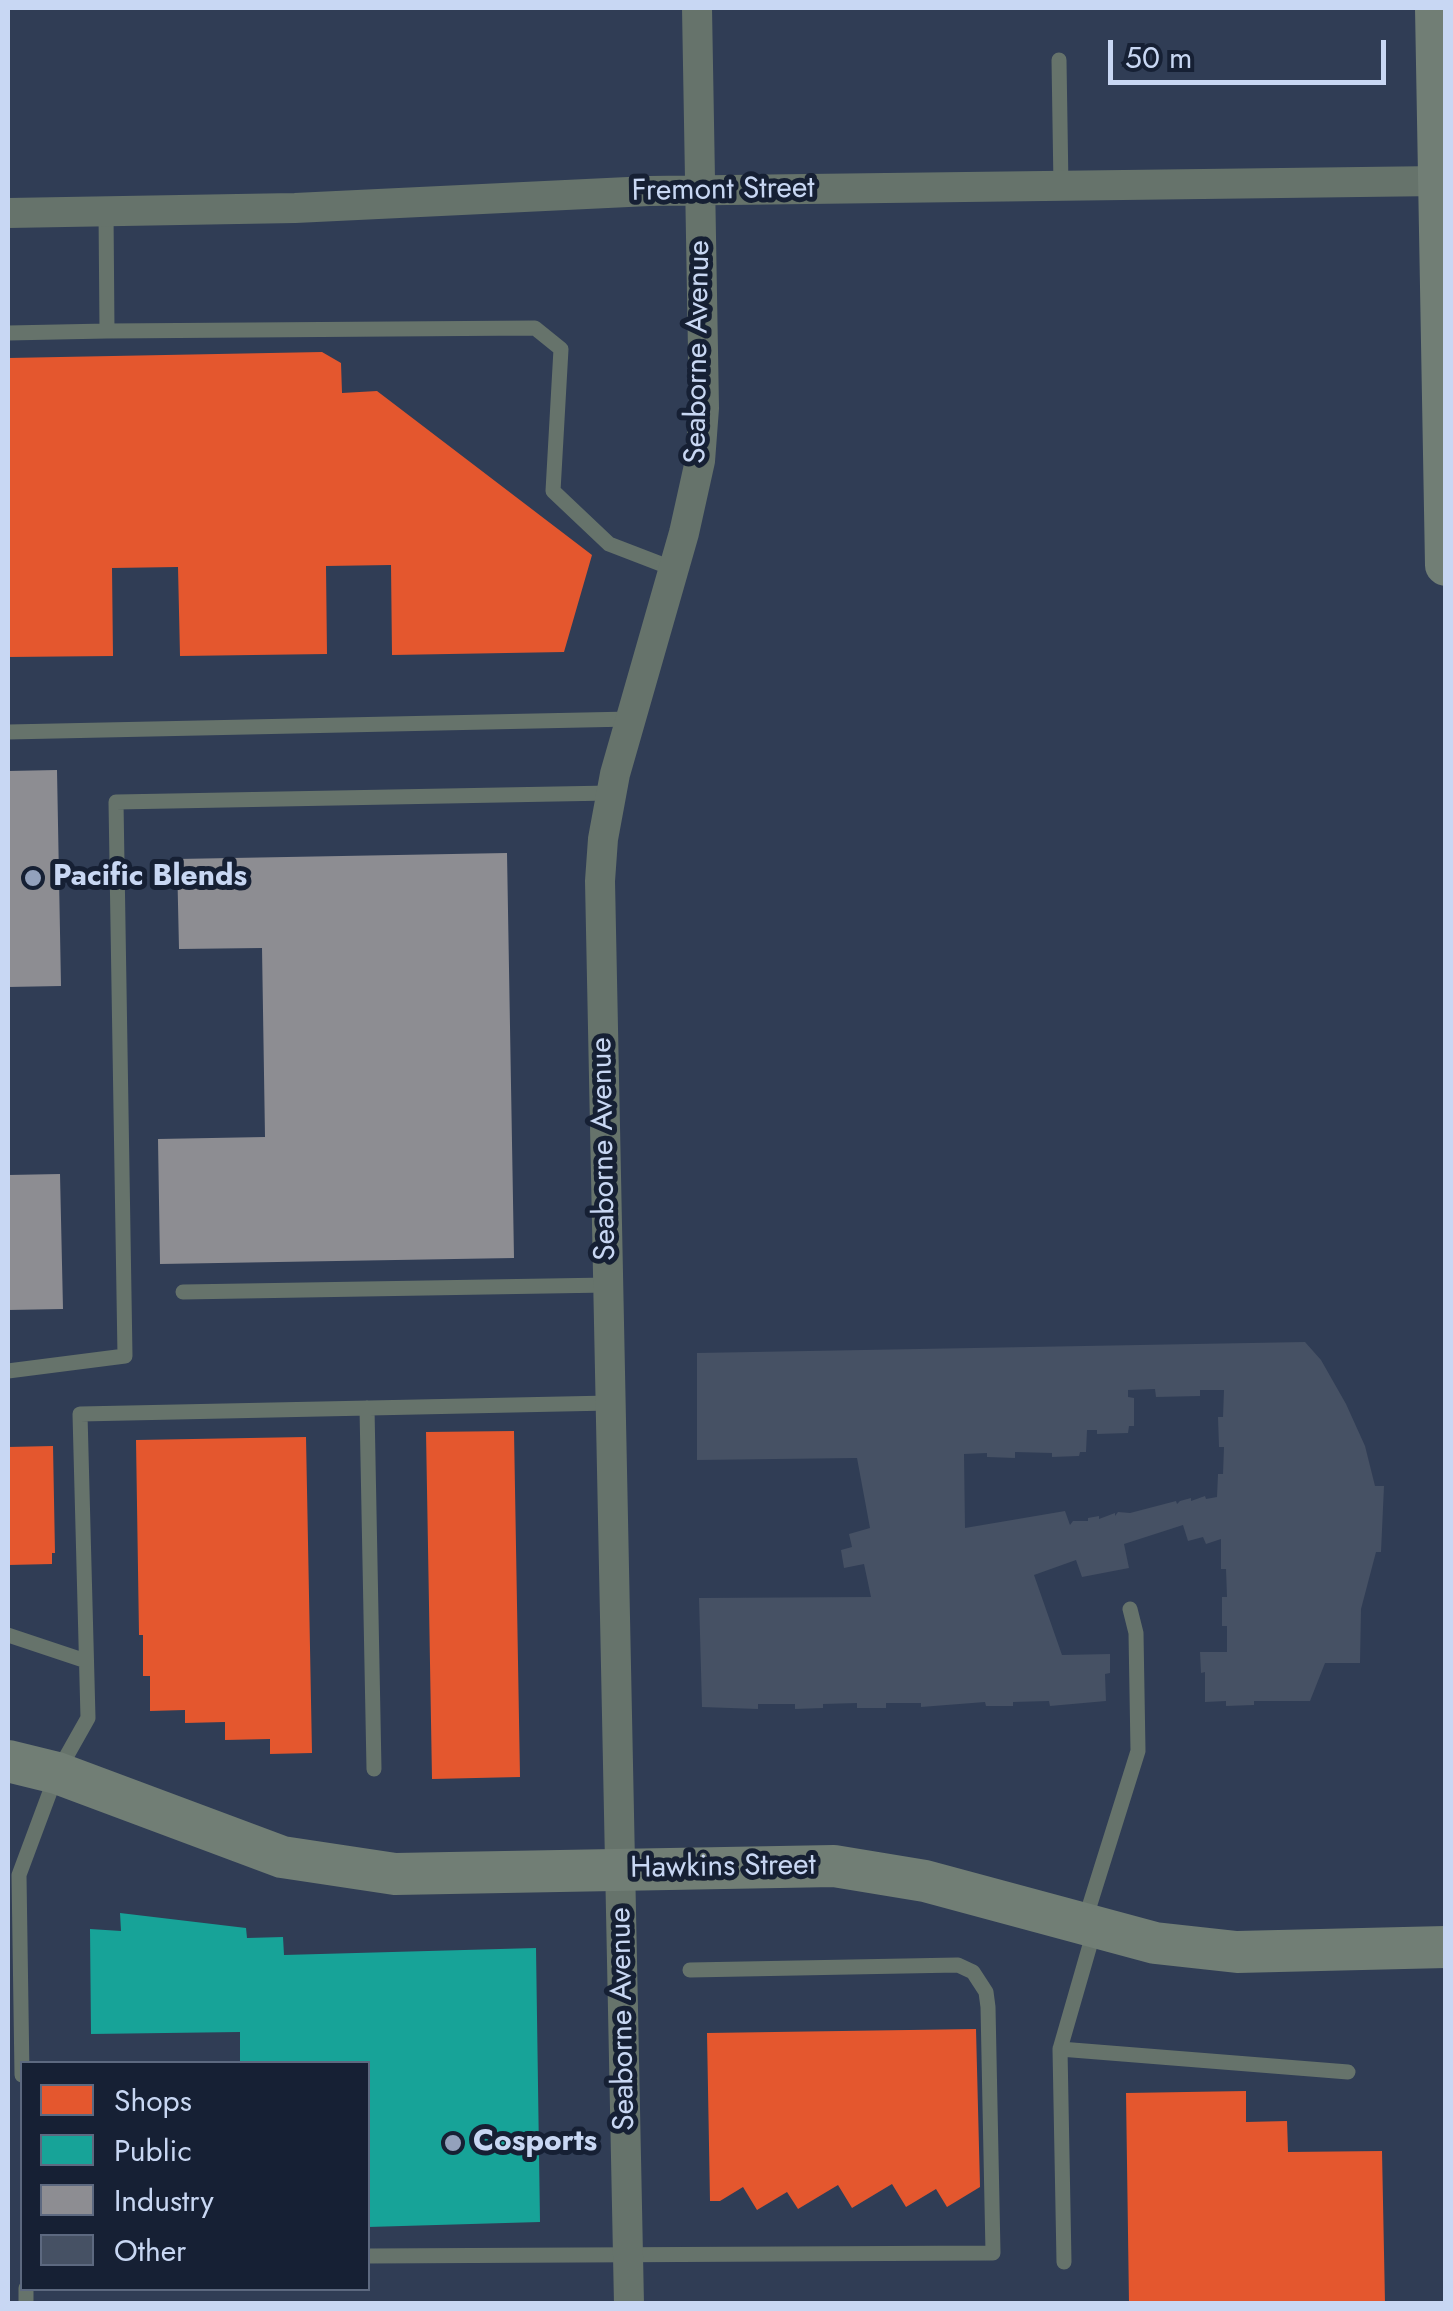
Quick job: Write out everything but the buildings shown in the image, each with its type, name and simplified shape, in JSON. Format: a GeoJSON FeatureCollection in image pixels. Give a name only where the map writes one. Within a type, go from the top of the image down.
{"type":"FeatureCollection","features":[{"type":"Feature","properties":{"kind":"street","name":"Seaborne Avenue"},"geometry":{"type":"LineString","coordinates":[[629,2304],[600,926],[603,840],[611,793],[694,491],[702,428],[698,8]]}},
{"type":"Feature","properties":{"kind":"street"},"geometry":{"type":"LineString","coordinates":[[1436,8],[1446,564]]}},
{"type":"Feature","properties":{"kind":"street","name":"Fremont Street"},"geometry":{"type":"LineString","coordinates":[[8,213],[295,208],[701,191],[1440,181]]}},
{"type":"Feature","properties":{"kind":"street","name":"Hawkins Street"},"geometry":{"type":"LineString","coordinates":[[8,1761],[56,1772],[282,1857],[396,1874],[834,1866],[925,1881],[1154,1943],[1237,1952],[1446,1948]]}},
{"type":"Feature","properties":{"kind":"lane"},"geometry":{"type":"LineString","coordinates":[[1059,60],[1061,186]]}},
{"type":"Feature","properties":{"kind":"lane"},"geometry":{"type":"LineString","coordinates":[[106,211],[107,331]]}},
{"type":"Feature","properties":{"kind":"lane"},"geometry":{"type":"LineString","coordinates":[[8,332],[534,328],[561,349],[554,492],[609,544],[674,569]]}},
{"type":"Feature","properties":{"kind":"lane"},"geometry":{"type":"LineString","coordinates":[[8,732],[630,719]]}},
{"type":"Feature","properties":{"kind":"lane"},"geometry":{"type":"LineString","coordinates":[[8,1372],[125,1356],[116,802],[611,793]]}},
{"type":"Feature","properties":{"kind":"lane"},"geometry":{"type":"LineString","coordinates":[[183,1292],[608,1285]]}},
{"type":"Feature","properties":{"kind":"lane"},"geometry":{"type":"LineString","coordinates":[[22,2061],[19,1876],[56,1772],[88,1718],[80,1414],[610,1403]]}},
{"type":"Feature","properties":{"kind":"lane"},"geometry":{"type":"LineString","coordinates":[[368,1408],[374,1770]]}},
{"type":"Feature","properties":{"kind":"lane"},"geometry":{"type":"LineString","coordinates":[[1064,2262],[1060,2049],[1089,1925],[1138,1751],[1136,1633],[1130,1610]]}},
{"type":"Feature","properties":{"kind":"lane"},"geometry":{"type":"LineString","coordinates":[[8,1635],[86,1661]]}},
{"type":"Feature","properties":{"kind":"lane"},"geometry":{"type":"LineString","coordinates":[[370,2256],[993,2253],[988,2006],[986,1992],[974,1972],[958,1965],[690,1970]]}},
{"type":"Feature","properties":{"kind":"lane"},"geometry":{"type":"LineString","coordinates":[[1060,2049],[1348,2072]]}},
{"type":"Feature","properties":{"kind":"place","name":"Pacific Blends"},"geometry":{"type":"Point","coordinates":[33,878]}},
{"type":"Feature","properties":{"kind":"place","name":"Cosports"},"geometry":{"type":"Point","coordinates":[453,2143]}}]}
